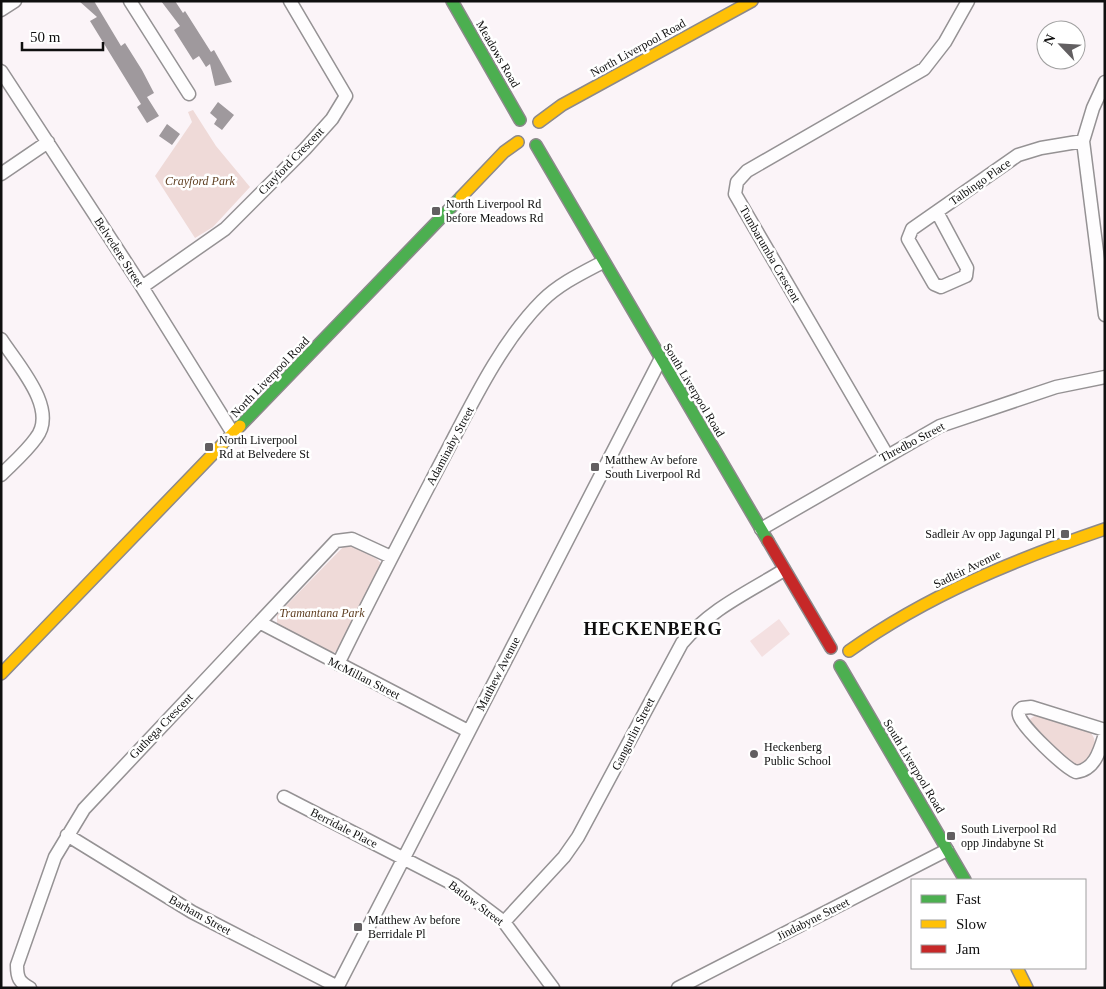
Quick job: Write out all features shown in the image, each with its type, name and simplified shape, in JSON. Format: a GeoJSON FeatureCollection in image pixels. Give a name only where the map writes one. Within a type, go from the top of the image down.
{"type":"FeatureCollection","features":[{"type":"Feature","properties":{"kind":"main road","name":"Meadows Road"},"geometry":{"type":"LineString","coordinates":[[452,1],[520,120]]}},
{"type":"Feature","properties":{"kind":"main road","name":"North Liverpool Road"},"geometry":{"type":"LineString","coordinates":[[539,122],[562,106],[752,1]]}},
{"type":"Feature","properties":{"kind":"main road"},"geometry":{"type":"LineString","coordinates":[[530,118],[539,122],[543,133],[536,145],[526,147],[518,142],[514,130],[520,120],[530,118]]}},
{"type":"Feature","properties":{"kind":"main road","name":"North Liverpool Road"},"geometry":{"type":"LineString","coordinates":[[1,674],[234,435],[504,152],[518,142]]}},
{"type":"Feature","properties":{"kind":"main road","name":"South Liverpool Road"},"geometry":{"type":"LineString","coordinates":[[536,145],[784,570],[832,658],[964,879]]}},
{"type":"Feature","properties":{"kind":"main road","name":"Sadleir Avenue"},"geometry":{"type":"LineString","coordinates":[[849,651],[868,637],[907,614],[985,575],[1058,545],[1105,529]]}},
{"type":"Feature","properties":{"kind":"main road"},"geometry":{"type":"LineString","coordinates":[[842,644],[849,651],[847,662],[832,658],[842,644]]}},
{"type":"Feature","properties":{"kind":"main road"},"geometry":{"type":"LineString","coordinates":[[1018,969],[1027,988]]}},
{"type":"Feature","properties":{"kind":"street"},"geometry":{"type":"LineString","coordinates":[[1,10],[15,1]]}},
{"type":"Feature","properties":{"kind":"street"},"geometry":{"type":"LineString","coordinates":[[130,1],[189,94]]}},
{"type":"Feature","properties":{"kind":"street","name":"Crayford Crescent"},"geometry":{"type":"LineString","coordinates":[[142,287],[225,229],[305,149],[332,119],[346,96],[290,1]]}},
{"type":"Feature","properties":{"kind":"street","name":"Tumbarumba Crescent"},"geometry":{"type":"LineString","coordinates":[[887,455],[735,194],[737,182],[747,171],[924,69],[945,42],[968,1]]}},
{"type":"Feature","properties":{"kind":"street","name":"Belvedere Street"},"geometry":{"type":"LineString","coordinates":[[1,71],[142,287],[234,435]]}},
{"type":"Feature","properties":{"kind":"street"},"geometry":{"type":"LineString","coordinates":[[1105,82],[1093,108],[1083,141],[1105,315]]}},
{"type":"Feature","properties":{"kind":"street","name":"Talbingo Place"},"geometry":{"type":"LineString","coordinates":[[937,212],[967,268],[966,276],[941,287],[934,284],[908,239],[912,229],[1018,155],[1042,148],[1083,141]]}},
{"type":"Feature","properties":{"kind":"street"},"geometry":{"type":"LineString","coordinates":[[1,174],[48,142]]}},
{"type":"Feature","properties":{"kind":"street","name":"Adaminaby Street"},"geometry":{"type":"LineString","coordinates":[[338,664],[391,557],[480,390],[523,324],[555,289],[603,262]]}},
{"type":"Feature","properties":{"kind":"street"},"geometry":{"type":"LineString","coordinates":[[1,339],[42,402],[44,419],[38,437],[1,475]]}},
{"type":"Feature","properties":{"kind":"street","name":"Matthew Avenue"},"geometry":{"type":"LineString","coordinates":[[337,987],[660,360]]}},
{"type":"Feature","properties":{"kind":"street","name":"Thredbo Street"},"geometry":{"type":"LineString","coordinates":[[760,529],[940,426],[1056,387],[1105,377]]}},
{"type":"Feature","properties":{"kind":"street","name":"Guthega Crescent"},"geometry":{"type":"LineString","coordinates":[[30,988],[22,983],[17,976],[17,965],[46,879],[67,835],[84,809],[261,623],[336,541],[352,539],[391,557]]}},
{"type":"Feature","properties":{"kind":"street","name":"Gangurlin Street"},"geometry":{"type":"LineString","coordinates":[[504,922],[564,857],[578,838],[682,643],[715,610],[784,570]]}},
{"type":"Feature","properties":{"kind":"street","name":"McMillan Street"},"geometry":{"type":"LineString","coordinates":[[261,623],[468,731]]}},
{"type":"Feature","properties":{"kind":"street"},"geometry":{"type":"LineString","coordinates":[[1105,730],[1031,707],[1022,708],[1019,712],[1019,716],[1025,724],[1065,766],[1076,772],[1086,769],[1096,759],[1105,734]]}},
{"type":"Feature","properties":{"kind":"street","name":"Berridale Place"},"geometry":{"type":"LineString","coordinates":[[284,797],[404,859]]}},
{"type":"Feature","properties":{"kind":"street","name":"Barham Street"},"geometry":{"type":"LineString","coordinates":[[67,835],[192,912],[337,987]]}},
{"type":"Feature","properties":{"kind":"street","name":"Jindabyne Street"},"geometry":{"type":"LineString","coordinates":[[678,988],[947,850]]}},
{"type":"Feature","properties":{"kind":"street","name":"Batlow Street"},"geometry":{"type":"LineString","coordinates":[[404,859],[455,885],[504,922],[552,988]]}},
{"type":"Feature","properties":{"kind":"green space","name":"Crayford Park"},"geometry":{"type":"Polygon","coordinates":[[[193,110],[216,146],[250,187],[213,227],[195,238],[155,176],[192,122],[188,112],[193,110]]]}},
{"type":"Feature","properties":{"kind":"green space","name":"Tramantana Park"},"geometry":{"type":"Polygon","coordinates":[[[345,545],[350,545],[377,559],[380,562],[380,570],[340,648],[335,652],[326,652],[277,625],[277,615],[345,545]]]}},
{"type":"Feature","properties":{"kind":"green space"},"geometry":{"type":"Polygon","coordinates":[[[1036,715],[1091,733],[1095,743],[1093,752],[1079,765],[1069,763],[1032,724],[1030,719],[1036,715]]]}},
{"type":"Feature","properties":{"kind":"shaded area"},"geometry":{"type":"Polygon","coordinates":[[[779,619],[790,634],[762,657],[750,641],[779,619]]]}},
{"type":"Feature","properties":{"kind":"building"},"geometry":{"type":"Polygon","coordinates":[[[79,1],[94,1],[121,46],[125,43],[154,93],[147,97],[159,116],[147,123],[137,107],[141,104],[90,21],[97,17],[79,1]]]}},
{"type":"Feature","properties":{"kind":"building"},"geometry":{"type":"Polygon","coordinates":[[[161,1],[175,1],[183,13],[185,11],[211,52],[214,50],[232,82],[215,86],[210,64],[206,67],[199,56],[193,60],[174,30],[180,26],[161,1]]]}},
{"type":"Feature","properties":{"kind":"building"},"geometry":{"type":"Polygon","coordinates":[[[218,102],[234,115],[222,130],[214,124],[217,119],[210,113],[218,102]]]}},
{"type":"Feature","properties":{"kind":"building"},"geometry":{"type":"Polygon","coordinates":[[[167,124],[180,134],[172,145],[159,136],[167,124]]]}},
{"type":"Feature","properties":{"kind":"traffic: fast"},"geometry":{"type":"LineString","coordinates":[[452,1],[520,120]]}},
{"type":"Feature","properties":{"kind":"traffic: fast"},"geometry":{"type":"LineString","coordinates":[[536,145],[768,541]]}},
{"type":"Feature","properties":{"kind":"traffic: fast"},"geometry":{"type":"LineString","coordinates":[[240,426],[461,197]]}},
{"type":"Feature","properties":{"kind":"traffic: fast"},"geometry":{"type":"LineString","coordinates":[[840,666],[964,879]]}},
{"type":"Feature","properties":{"kind":"traffic: slow"},"geometry":{"type":"LineString","coordinates":[[539,122],[562,105],[752,1]]}},
{"type":"Feature","properties":{"kind":"traffic: slow"},"geometry":{"type":"LineString","coordinates":[[461,197],[504,152],[518,142]]}},
{"type":"Feature","properties":{"kind":"traffic: slow"},"geometry":{"type":"LineString","coordinates":[[1,674],[240,426]]}},
{"type":"Feature","properties":{"kind":"traffic: slow"},"geometry":{"type":"LineString","coordinates":[[849,651],[910,613],[972,581],[1038,553],[1105,529]]}},
{"type":"Feature","properties":{"kind":"traffic: slow"},"geometry":{"type":"LineString","coordinates":[[1018,969],[1027,988]]}},
{"type":"Feature","properties":{"kind":"traffic: jam"},"geometry":{"type":"LineString","coordinates":[[768,541],[831,648]]}},
{"type":"Feature","properties":{"kind":"place","name":"North Liverpool Rd before Meadows Rd"},"geometry":{"type":"Point","coordinates":[436,211]}},
{"type":"Feature","properties":{"kind":"place","name":"North Liverpool Rd at Belvedere St"},"geometry":{"type":"Point","coordinates":[209,447]}},
{"type":"Feature","properties":{"kind":"place","name":"Matthew Av before South Liverpool Rd"},"geometry":{"type":"Point","coordinates":[595,467]}},
{"type":"Feature","properties":{"kind":"place","name":"Sadleir Av opp Jagungal Pl"},"geometry":{"type":"Point","coordinates":[1065,534]}},
{"type":"Feature","properties":{"kind":"place","name":"Heckenberg Public School"},"geometry":{"type":"Point","coordinates":[754,754]}},
{"type":"Feature","properties":{"kind":"place","name":"South Liverpool Rd opp Jindabyne St"},"geometry":{"type":"Point","coordinates":[951,836]}},
{"type":"Feature","properties":{"kind":"place","name":"Matthew Av before Berridale Pl"},"geometry":{"type":"Point","coordinates":[358,927]}},
{"type":"Feature","properties":{"kind":"district","name":"HECKENBERG"},"geometry":{"type":"Point","coordinates":[653,629]}}]}
